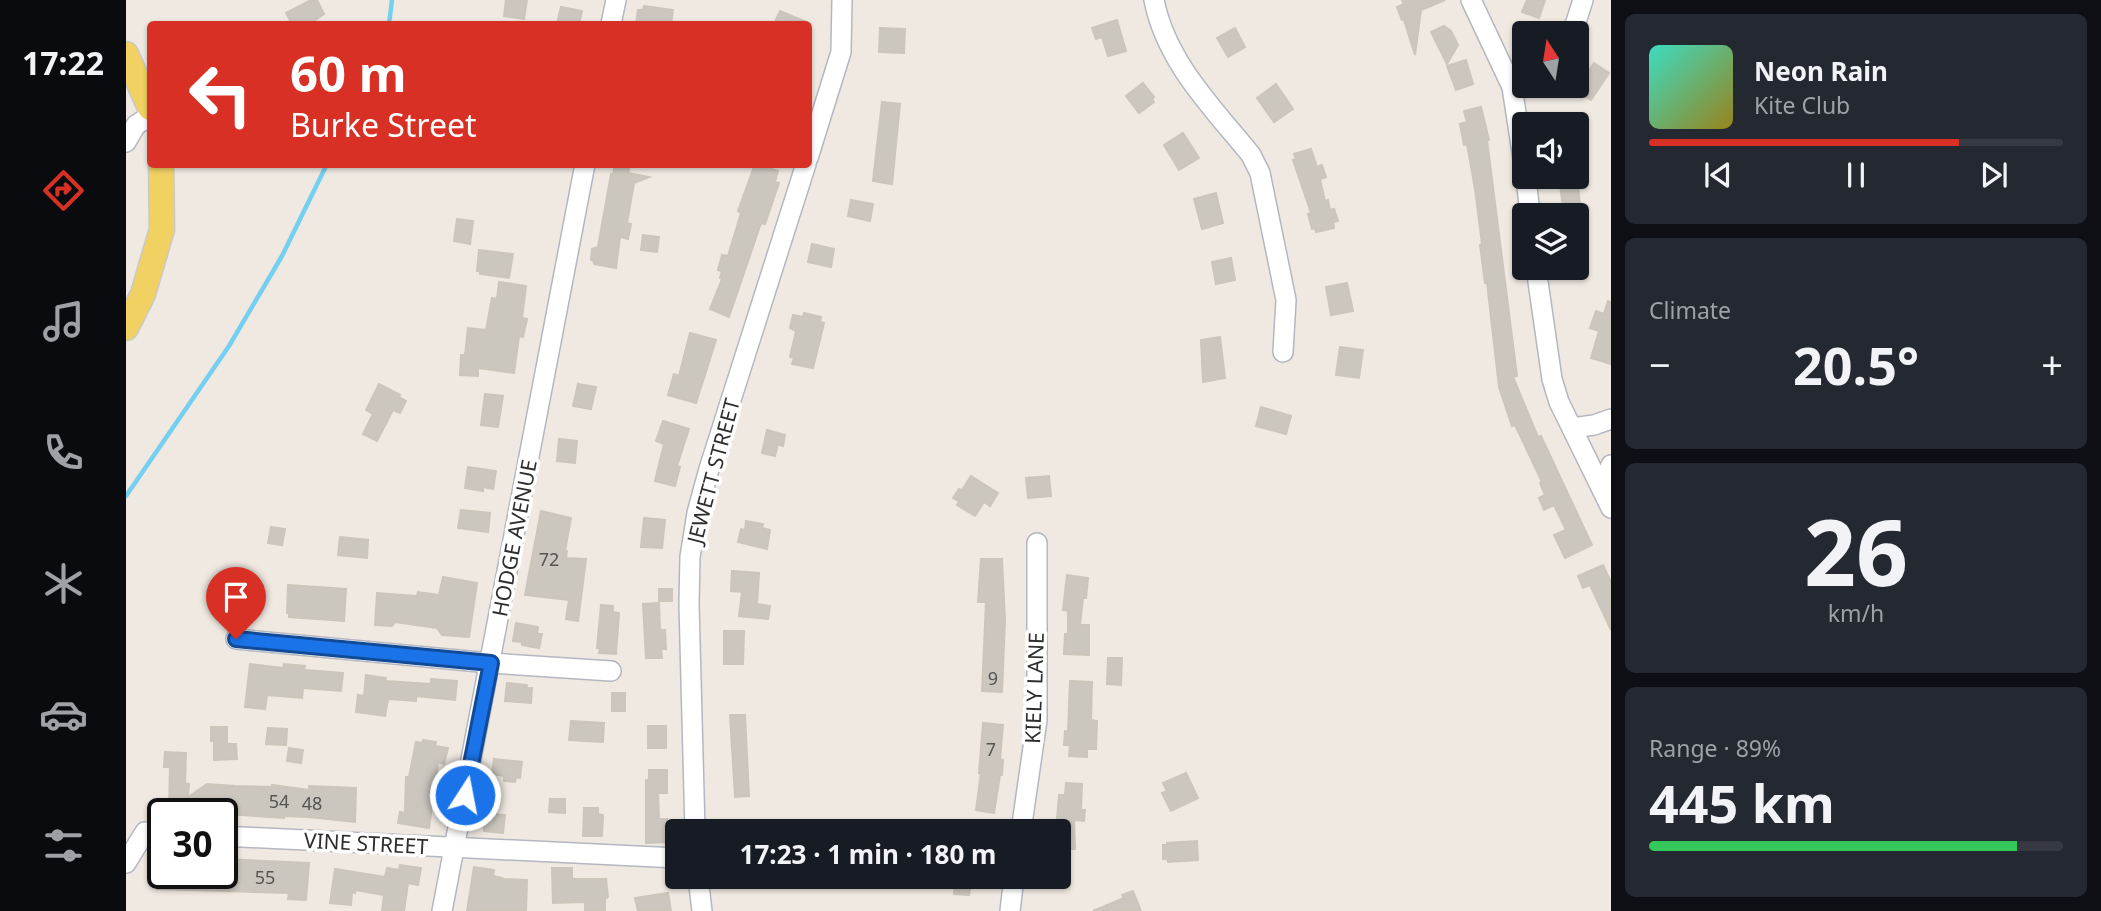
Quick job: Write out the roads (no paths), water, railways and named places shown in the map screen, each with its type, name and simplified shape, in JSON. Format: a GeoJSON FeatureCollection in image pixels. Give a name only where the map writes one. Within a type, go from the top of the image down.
{"type":"FeatureCollection","features":[{"type":"Feature","properties":{"kind":"main road"},"geometry":{"type":"LineString","coordinates":[[128,65],[147,102]]}},
{"type":"Feature","properties":{"kind":"main road"},"geometry":{"type":"LineString","coordinates":[[126,328],[143,294],[162,229],[161,168]]}},
{"type":"Feature","properties":{"kind":"street"},"geometry":{"type":"LineString","coordinates":[[612,21],[616,0]]}},
{"type":"Feature","properties":{"kind":"street"},"geometry":{"type":"LineString","coordinates":[[812,145],[841,52],[842,0]]}},
{"type":"Feature","properties":{"kind":"street"},"geometry":{"type":"LineString","coordinates":[[1154,0],[1162,31],[1175,58],[1251,155],[1259,173],[1286,300],[1283,352]]}},
{"type":"Feature","properties":{"kind":"street"},"geometry":{"type":"LineString","coordinates":[[1471,0],[1512,72]]}},
{"type":"Feature","properties":{"kind":"street"},"geometry":{"type":"LineString","coordinates":[[1576,21],[1583,0]]}},
{"type":"Feature","properties":{"kind":"street"},"geometry":{"type":"LineString","coordinates":[[126,142],[136,125],[147,118]]}},
{"type":"Feature","properties":{"kind":"street","name":"HODGE AVENUE"},"geometry":{"type":"LineString","coordinates":[[442,911],[584,168]]}},
{"type":"Feature","properties":{"kind":"street","name":"JEWETT STREET"},"geometry":{"type":"LineString","coordinates":[[695,819],[688,604],[697,513],[805,168]]}},
{"type":"Feature","properties":{"kind":"street"},"geometry":{"type":"LineString","coordinates":[[1538,280],[1552,379],[1572,428],[1611,508]]}},
{"type":"Feature","properties":{"kind":"street"},"geometry":{"type":"LineString","coordinates":[[1572,428],[1611,419]]}},
{"type":"Feature","properties":{"kind":"street"},"geometry":{"type":"LineString","coordinates":[[1602,489],[1611,465]]}},
{"type":"Feature","properties":{"kind":"street","name":"KIELY LANE"},"geometry":{"type":"LineString","coordinates":[[1023,819],[1037,719],[1037,543]]}},
{"type":"Feature","properties":{"kind":"street"},"geometry":{"type":"LineString","coordinates":[[236,639],[491,663],[611,671]]}},
{"type":"Feature","properties":{"kind":"street"},"geometry":{"type":"LineString","coordinates":[[126,863],[147,832]]}},
{"type":"Feature","properties":{"kind":"street","name":"VINE STREET"},"geometry":{"type":"LineString","coordinates":[[238,837],[665,857]]}},
{"type":"Feature","properties":{"kind":"street"},"geometry":{"type":"LineString","coordinates":[[699,889],[702,911]]}},
{"type":"Feature","properties":{"kind":"street"},"geometry":{"type":"LineString","coordinates":[[1010,908],[1012,889]]}},
{"type":"Feature","properties":{"kind":"waterway"},"geometry":{"type":"LineString","coordinates":[[389,21],[392,0]]}},
{"type":"Feature","properties":{"kind":"waterway"},"geometry":{"type":"LineString","coordinates":[[126,496],[229,346],[282,256],[325,168]]}}]}
